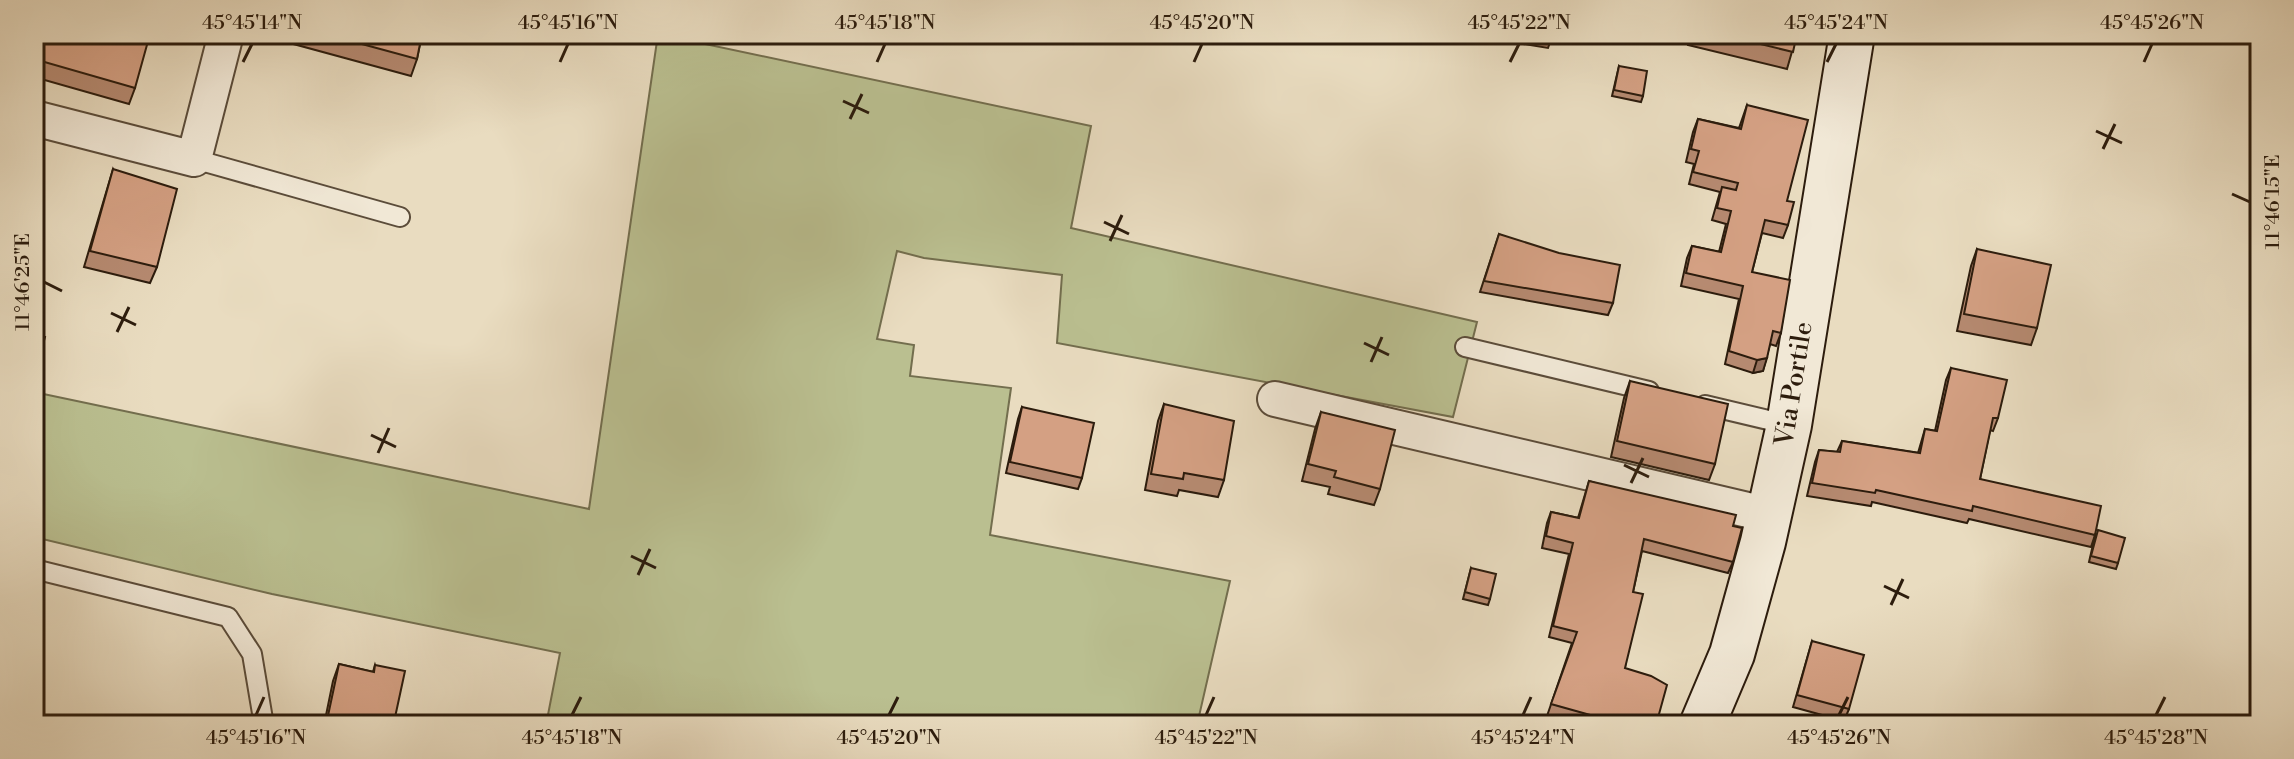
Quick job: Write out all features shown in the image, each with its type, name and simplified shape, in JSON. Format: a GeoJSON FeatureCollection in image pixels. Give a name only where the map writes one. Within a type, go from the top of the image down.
{"type":"FeatureCollection","features":[{"type":"Feature","properties":{"kind":"street"},"geometry":{"type":"LineString","coordinates":[[34,118],[194,159],[226,34]]}},
{"type":"Feature","properties":{"kind":"street","name":"Via Portile"},"geometry":{"type":"LineString","coordinates":[[1702,725],[1732,654],[1789,425],[1852,34]]}},
{"type":"Feature","properties":{"kind":"street"},"geometry":{"type":"LineString","coordinates":[[1275,399],[1769,515]]}},
{"type":"Feature","properties":{"kind":"lane"},"geometry":{"type":"LineString","coordinates":[[194,159],[400,217]]}},
{"type":"Feature","properties":{"kind":"lane"},"geometry":{"type":"LineString","coordinates":[[1465,347],[1789,425]]}},
{"type":"Feature","properties":{"kind":"lane"},"geometry":{"type":"LineString","coordinates":[[34,569],[228,617],[252,654],[264,725]]}},
{"type":"Feature","properties":{"kind":"green space"},"geometry":{"type":"Polygon","coordinates":[[[658,34],[1091,126],[1071,228],[1477,322],[1453,417],[1057,343],[1062,275],[924,258],[897,251],[877,339],[914,345],[910,376],[1011,388],[990,535],[1230,581],[1197,725],[546,725],[560,653],[272,594],[34,537],[34,392],[589,509],[658,34]]]}},
{"type":"Feature","properties":{"kind":"building"},"geometry":{"type":"Polygon","coordinates":[[[34,34],[150,34],[135,88],[34,59],[34,34]]]}},
{"type":"Feature","properties":{"kind":"building"},"geometry":{"type":"Polygon","coordinates":[[[325,34],[422,34],[417,59],[325,34]]]}},
{"type":"Feature","properties":{"kind":"building"},"geometry":{"type":"Polygon","coordinates":[[[1719,34],[1797,34],[1793,52],[1719,34]]]}},
{"type":"Feature","properties":{"kind":"building"},"geometry":{"type":"Polygon","coordinates":[[[1619,66],[1647,71],[1643,96],[1614,90],[1619,66]]]}},
{"type":"Feature","properties":{"kind":"building"},"geometry":{"type":"Polygon","coordinates":[[[1747,105],[1808,120],[1787,201],[1794,202],[1788,225],[1765,220],[1752,272],[1790,280],[1781,333],[1773,331],[1767,358],[1757,360],[1729,351],[1743,286],[1686,273],[1692,246],[1721,252],[1731,211],[1717,208],[1722,187],[1736,190],[1738,183],[1693,172],[1699,151],[1691,149],[1698,119],[1741,129],[1747,105]]]}},
{"type":"Feature","properties":{"kind":"building"},"geometry":{"type":"Polygon","coordinates":[[[34,150],[39,151],[34,167],[34,150]]]}},
{"type":"Feature","properties":{"kind":"building"},"geometry":{"type":"Polygon","coordinates":[[[113,169],[177,189],[157,267],[90,251],[113,169]]]}},
{"type":"Feature","properties":{"kind":"building"},"geometry":{"type":"Polygon","coordinates":[[[1499,234],[1559,253],[1620,265],[1613,303],[1484,281],[1499,234]]]}},
{"type":"Feature","properties":{"kind":"building"},"geometry":{"type":"Polygon","coordinates":[[[1977,249],[2051,265],[2037,328],[1964,314],[1977,249]]]}},
{"type":"Feature","properties":{"kind":"building"},"geometry":{"type":"Polygon","coordinates":[[[34,334],[45,337],[38,364],[34,363],[34,334]]]}},
{"type":"Feature","properties":{"kind":"building"},"geometry":{"type":"Polygon","coordinates":[[[1951,368],[2007,380],[1998,418],[1993,418],[1980,479],[2101,506],[2095,535],[1973,506],[1972,511],[1876,490],[1875,493],[1812,483],[1819,450],[1840,452],[1842,441],[1920,453],[1925,429],[1937,431],[1951,368]]]}},
{"type":"Feature","properties":{"kind":"building"},"geometry":{"type":"Polygon","coordinates":[[[1630,381],[1728,404],[1715,464],[1617,441],[1630,381]]]}},
{"type":"Feature","properties":{"kind":"building"},"geometry":{"type":"Polygon","coordinates":[[[1164,404],[1234,421],[1224,480],[1184,473],[1183,479],[1151,474],[1164,404]]]}},
{"type":"Feature","properties":{"kind":"building"},"geometry":{"type":"Polygon","coordinates":[[[1022,407],[1094,423],[1082,478],[1010,462],[1022,407]]]}},
{"type":"Feature","properties":{"kind":"building"},"geometry":{"type":"Polygon","coordinates":[[[1321,412],[1395,430],[1380,489],[1334,477],[1336,471],[1308,464],[1321,412]]]}},
{"type":"Feature","properties":{"kind":"building"},"geometry":{"type":"Polygon","coordinates":[[[1589,481],[1736,515],[1733,526],[1742,528],[1733,562],[1644,539],[1633,592],[1643,594],[1625,668],[1667,685],[1656,725],[1626,725],[1551,704],[1577,632],[1553,626],[1573,543],[1546,536],[1551,512],[1579,518],[1589,481]]]}},
{"type":"Feature","properties":{"kind":"building"},"geometry":{"type":"Polygon","coordinates":[[[2098,530],[2125,538],[2118,563],[2091,556],[2098,530]]]}},
{"type":"Feature","properties":{"kind":"building"},"geometry":{"type":"Polygon","coordinates":[[[1471,568],[1496,574],[1490,599],[1465,592],[1471,568]]]}},
{"type":"Feature","properties":{"kind":"building"},"geometry":{"type":"Polygon","coordinates":[[[1812,641],[1864,655],[1849,709],[1797,695],[1812,641]]]}},
{"type":"Feature","properties":{"kind":"building"},"geometry":{"type":"Polygon","coordinates":[[[339,664],[374,672],[375,665],[405,671],[394,722],[388,721],[387,725],[326,725],[339,664]]]}}]}
